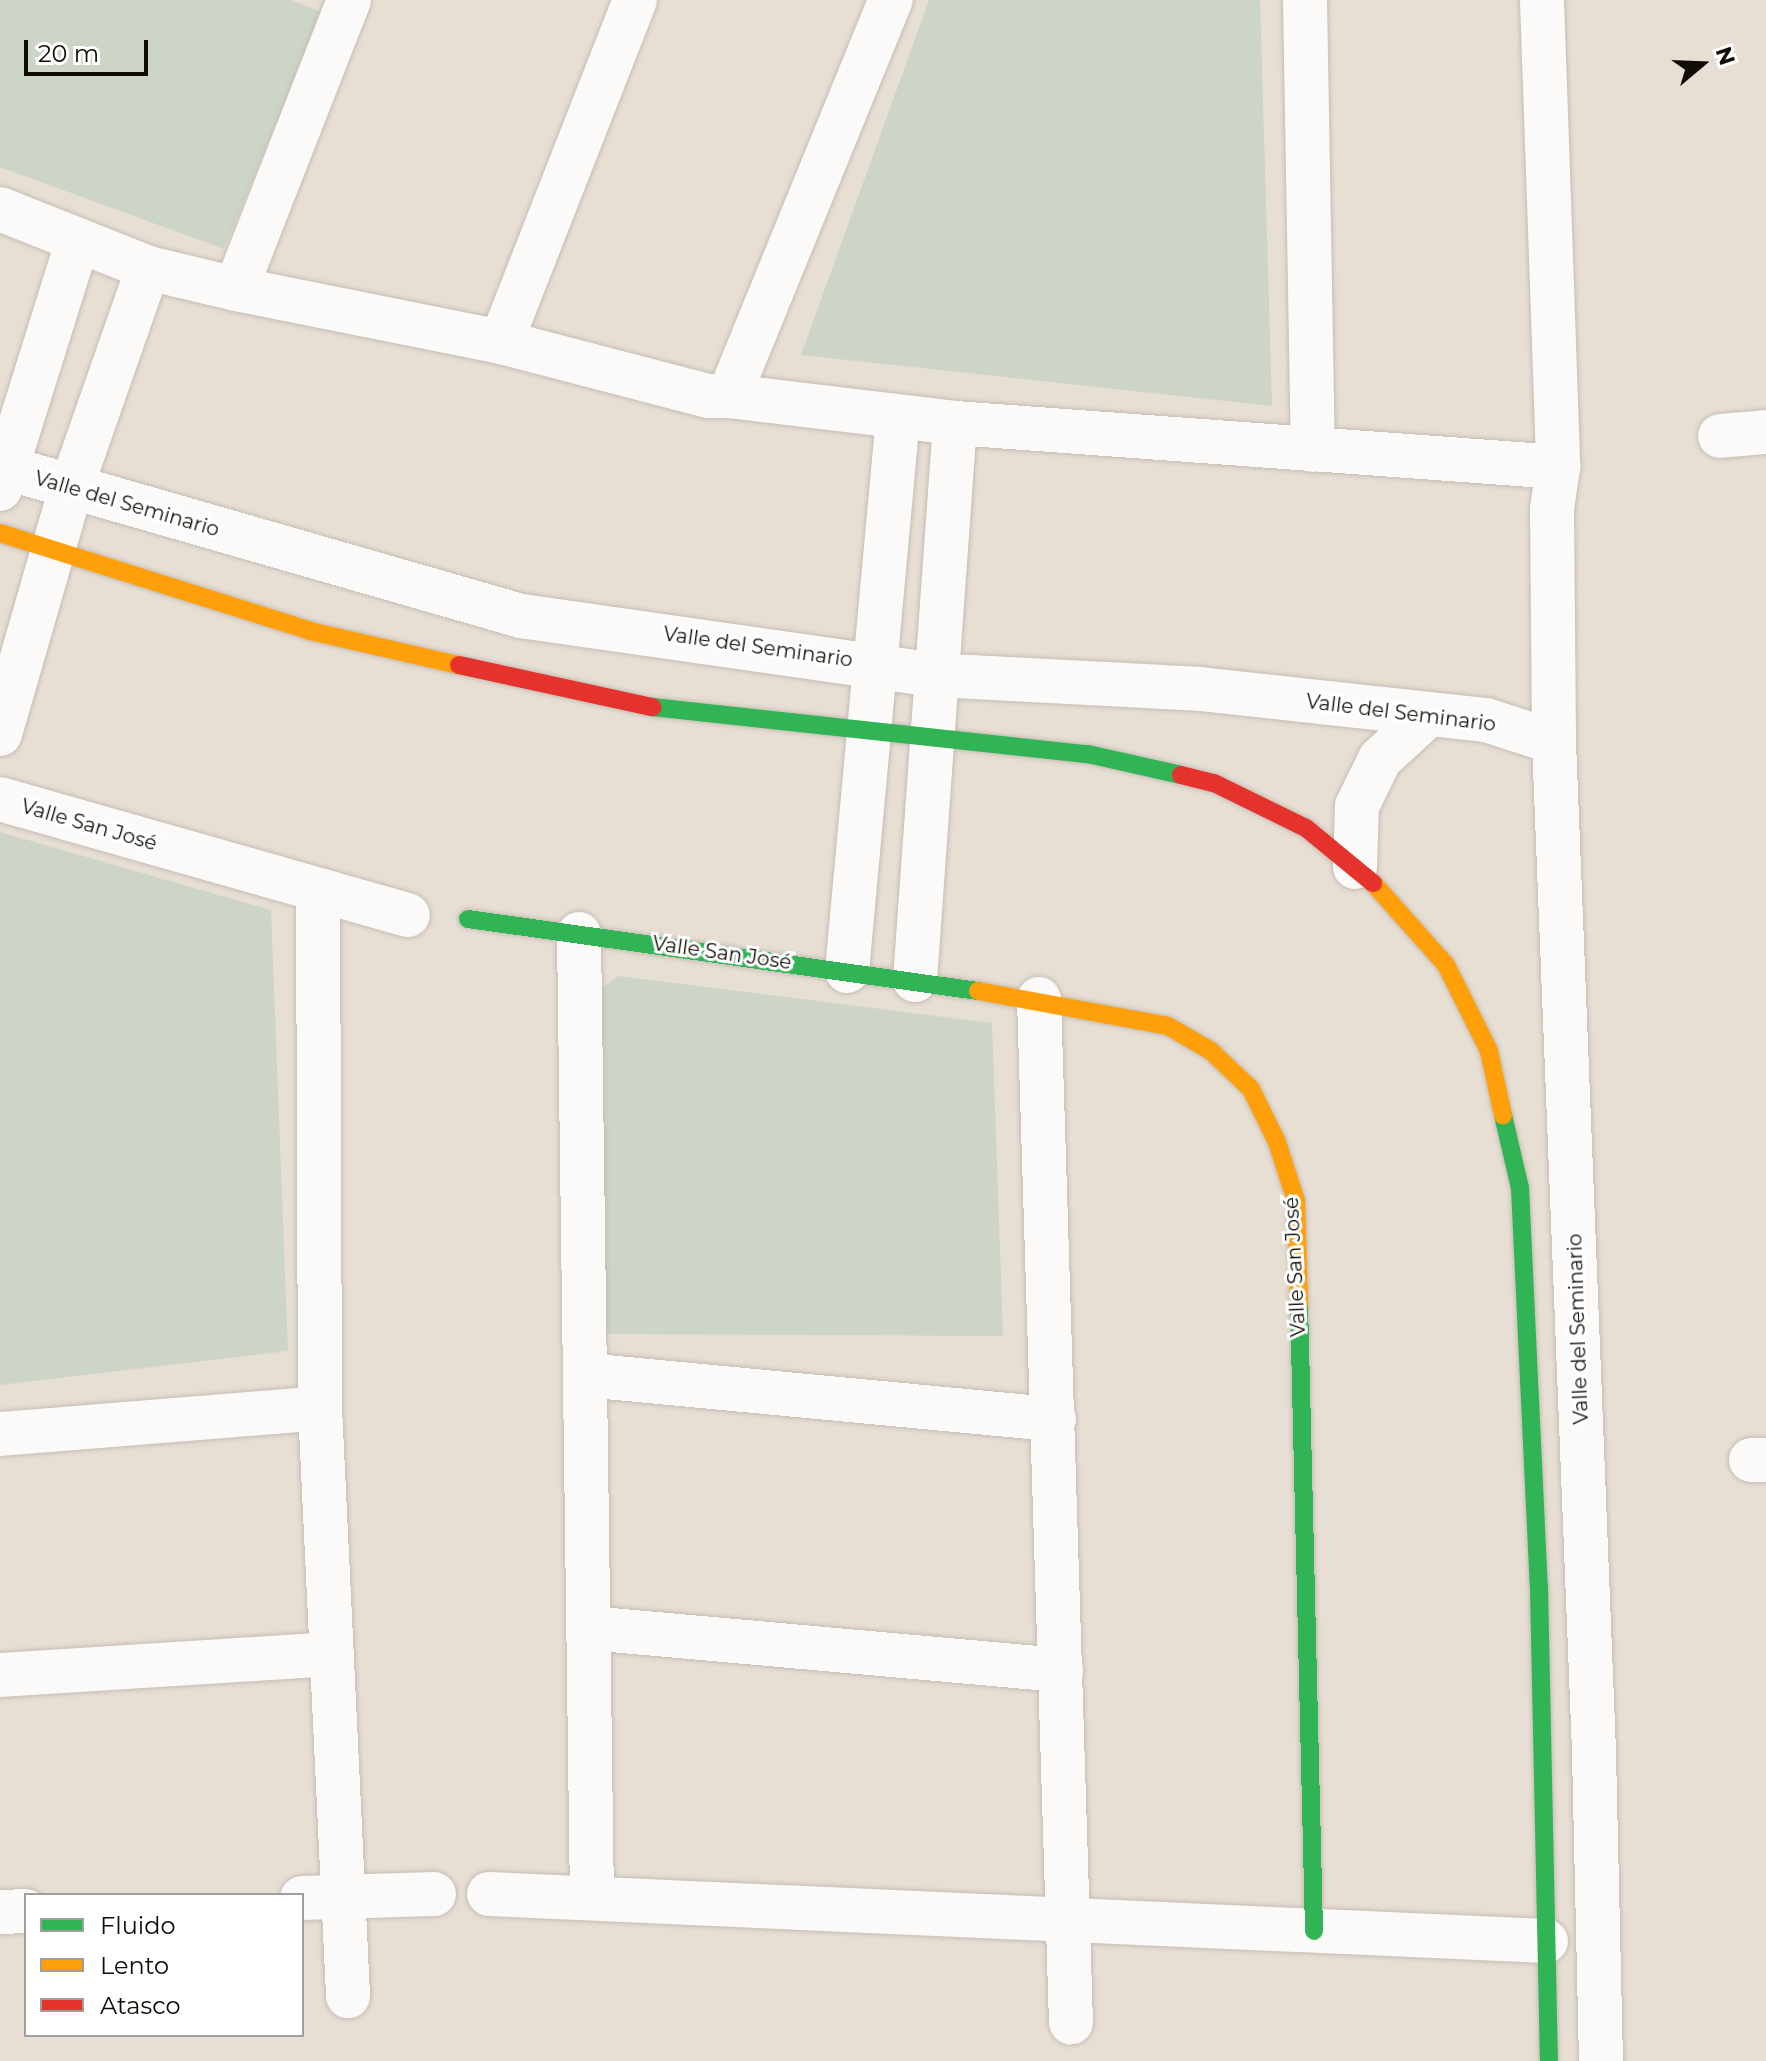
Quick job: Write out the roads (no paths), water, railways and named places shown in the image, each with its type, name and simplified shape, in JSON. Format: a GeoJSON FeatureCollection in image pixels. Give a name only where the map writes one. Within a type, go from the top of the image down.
{"type":"FeatureCollection","features":[{"type":"Feature","properties":{"kind":"street"},"geometry":{"type":"LineString","coordinates":[[501,342],[635,0]]}},
{"type":"Feature","properties":{"kind":"street"},"geometry":{"type":"LineString","coordinates":[[729,396],[891,0]]}},
{"type":"Feature","properties":{"kind":"street"},"geometry":{"type":"LineString","coordinates":[[1305,0],[1313,450]]}},
{"type":"Feature","properties":{"kind":"street"},"geometry":{"type":"LineString","coordinates":[[1542,0],[1558,467],[1552,509],[1554,742]]}},
{"type":"Feature","properties":{"kind":"street"},"geometry":{"type":"LineString","coordinates":[[236,289],[340,3]]}},
{"type":"Feature","properties":{"kind":"street"},"geometry":{"type":"LineString","coordinates":[[0,209],[148,268],[236,289],[501,342],[708,396],[955,423],[1558,467]]}},
{"type":"Feature","properties":{"kind":"street"},"geometry":{"type":"LineString","coordinates":[[2,475],[78,240]]}},
{"type":"Feature","properties":{"kind":"street"},"geometry":{"type":"LineString","coordinates":[[0,734],[71,488],[148,268]]}},
{"type":"Feature","properties":{"kind":"street"},"geometry":{"type":"LineString","coordinates":[[847,971],[898,417]]}},
{"type":"Feature","properties":{"kind":"street"},"geometry":{"type":"LineString","coordinates":[[915,980],[934,675],[955,423]]}},
{"type":"Feature","properties":{"kind":"street"},"geometry":{"type":"LineString","coordinates":[[1720,436],[1766,432]]}},
{"type":"Feature","properties":{"kind":"street","name":"Valle del Seminario"},"geometry":{"type":"LineString","coordinates":[[2,475],[71,488],[521,616],[876,663],[934,675],[1200,689],[1486,720],[1554,742],[1594,1753],[1601,2061]]}},
{"type":"Feature","properties":{"kind":"street"},"geometry":{"type":"LineString","coordinates":[[0,533],[310,631],[627,704],[1088,754],[1214,783],[1306,828],[1391,898],[1446,965],[1489,1051],[1520,1188],[1542,1755],[1549,2061]]}},
{"type":"Feature","properties":{"kind":"street"},"geometry":{"type":"LineString","coordinates":[[1355,867],[1357,806],[1380,759],[1427,716]]}},
{"type":"Feature","properties":{"kind":"street","name":"Valle San José"},"geometry":{"type":"LineString","coordinates":[[0,799],[408,915]]}},
{"type":"Feature","properties":{"kind":"street"},"geometry":{"type":"LineString","coordinates":[[318,891],[320,1408],[331,1654],[321,1897],[348,1996]]}},
{"type":"Feature","properties":{"kind":"street","name":"Valle San José"},"geometry":{"type":"LineString","coordinates":[[468,919],[915,980],[1039,999],[1168,1026],[1211,1051],[1251,1089],[1277,1142],[1296,1201],[1314,1931]]}},
{"type":"Feature","properties":{"kind":"street"},"geometry":{"type":"LineString","coordinates":[[579,934],[592,1898]]}},
{"type":"Feature","properties":{"kind":"street"},"geometry":{"type":"LineString","coordinates":[[1039,999],[1071,2022]]}},
{"type":"Feature","properties":{"kind":"street"},"geometry":{"type":"LineString","coordinates":[[585,1375],[1054,1419]]}},
{"type":"Feature","properties":{"kind":"street"},"geometry":{"type":"LineString","coordinates":[[0,1434],[320,1408]]}},
{"type":"Feature","properties":{"kind":"street"},"geometry":{"type":"LineString","coordinates":[[589,1628],[1061,1670]]}},
{"type":"Feature","properties":{"kind":"street"},"geometry":{"type":"LineString","coordinates":[[0,1675],[331,1654]]}},
{"type":"Feature","properties":{"kind":"street"},"geometry":{"type":"LineString","coordinates":[[1542,1755],[1594,1753]]}},
{"type":"Feature","properties":{"kind":"street"},"geometry":{"type":"LineString","coordinates":[[321,1897],[434,1894]]}},
{"type":"Feature","properties":{"kind":"street"},"geometry":{"type":"LineString","coordinates":[[489,1894],[1546,1941]]}},
{"type":"Feature","properties":{"kind":"street"},"geometry":{"type":"LineString","coordinates":[[0,1912],[24,1911]]}}]}
